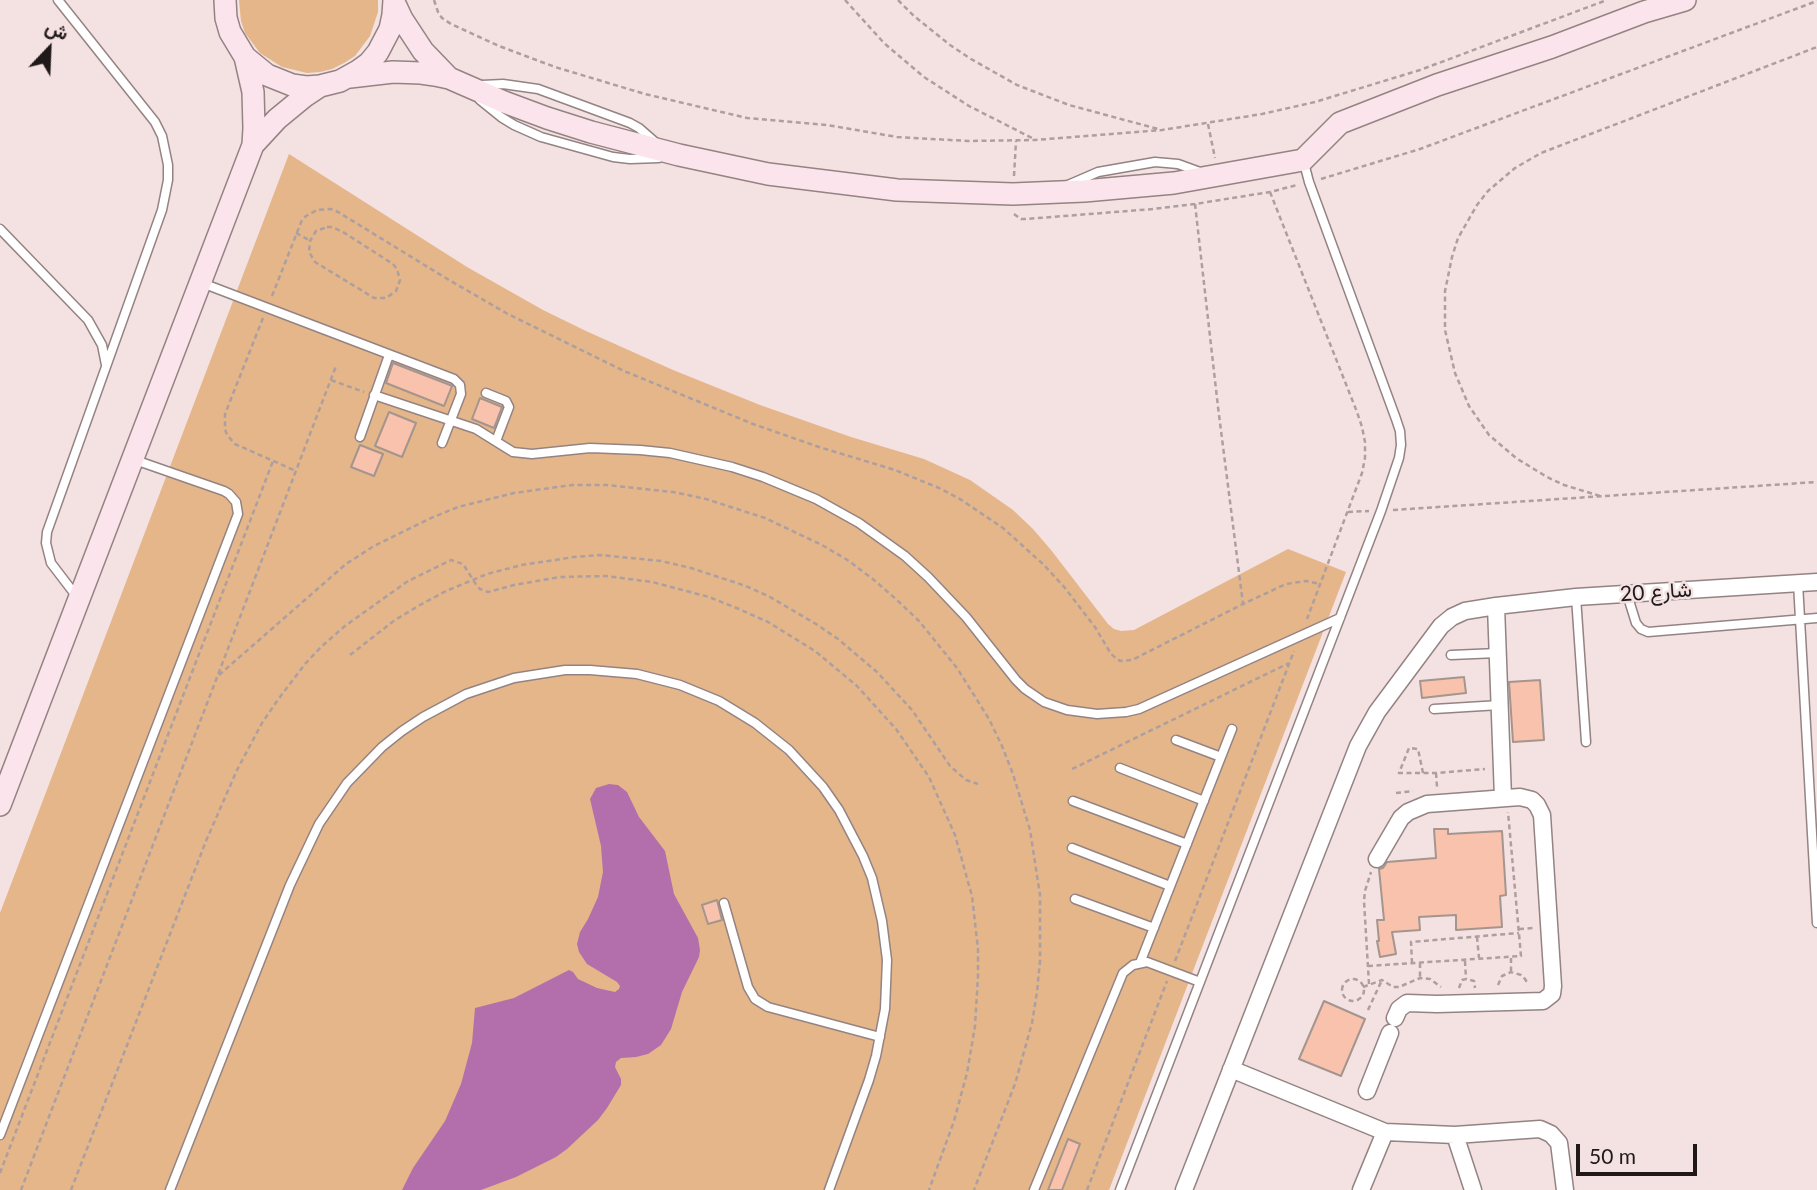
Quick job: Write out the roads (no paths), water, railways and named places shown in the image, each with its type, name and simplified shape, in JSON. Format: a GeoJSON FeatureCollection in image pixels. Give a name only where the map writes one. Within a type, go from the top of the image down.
{"type":"FeatureCollection","features":[{"type":"Feature","properties":{"kind":"street"},"geometry":{"type":"LineString","coordinates":[[350,77],[421,73],[459,83],[558,122],[670,153],[768,174],[897,190],[1054,193],[1129,188],[1303,160],[1340,123],[1437,85],[1685,0]]}},
{"type":"Feature","properties":{"kind":"street"},"geometry":{"type":"LineString","coordinates":[[224,1],[230,32],[245,57],[255,67],[292,85],[320,86],[350,77],[369,63],[385,41],[394,1]]}},
{"type":"Feature","properties":{"kind":"street"},"geometry":{"type":"LineString","coordinates":[[394,1],[402,19],[423,51],[459,83]]}},
{"type":"Feature","properties":{"kind":"street"},"geometry":{"type":"LineString","coordinates":[[0,805],[253,145],[253,92],[245,57]]}},
{"type":"Feature","properties":{"kind":"street"},"geometry":{"type":"LineString","coordinates":[[253,145],[277,118],[320,86]]}},
{"type":"Feature","properties":{"kind":"street","name":"شارع 20"},"geometry":{"type":"LineString","coordinates":[[1184,1190],[1367,728],[1441,626],[1465,611],[1496,606],[1576,597],[1817,582]]}},
{"type":"Feature","properties":{"kind":"street"},"geometry":{"type":"LineString","coordinates":[[1496,606],[1505,798]]}},
{"type":"Feature","properties":{"kind":"street"},"geometry":{"type":"LineString","coordinates":[[1367,1091],[1399,1009],[1407,1003],[1530,1002],[1547,1000],[1553,990],[1542,815],[1532,800],[1520,797],[1417,807],[1401,818],[1377,859]]}},
{"type":"Feature","properties":{"kind":"street"},"geometry":{"type":"LineString","coordinates":[[1231,1069],[1385,1132],[1455,1135],[1540,1129],[1551,1134],[1559,1143],[1565,1190]]}},
{"type":"Feature","properties":{"kind":"street"},"geometry":{"type":"LineString","coordinates":[[1361,1190],[1385,1132]]}},
{"type":"Feature","properties":{"kind":"street"},"geometry":{"type":"LineString","coordinates":[[1455,1135],[1473,1190]]}},
{"type":"Feature","properties":{"kind":"lane"},"geometry":{"type":"LineString","coordinates":[[58,0],[146,109],[162,136],[168,165],[164,203],[51,522],[46,543],[56,572],[79,599]]}},
{"type":"Feature","properties":{"kind":"lane"},"geometry":{"type":"LineString","coordinates":[[1120,1190],[1399,458],[1400,431],[1303,160]]}},
{"type":"Feature","properties":{"kind":"lane"},"geometry":{"type":"LineString","coordinates":[[0,229],[89,320],[102,345],[107,368]]}},
{"type":"Feature","properties":{"kind":"lane"},"geometry":{"type":"LineString","coordinates":[[199,282],[451,377],[457,382],[461,394],[442,443]]}},
{"type":"Feature","properties":{"kind":"lane"},"geometry":{"type":"LineString","coordinates":[[360,437],[389,355]]}},
{"type":"Feature","properties":{"kind":"lane"},"geometry":{"type":"LineString","coordinates":[[486,393],[506,401],[509,407],[496,441]]}},
{"type":"Feature","properties":{"kind":"lane"},"geometry":{"type":"LineString","coordinates":[[374,395],[476,429],[513,452],[590,448],[670,453],[732,467],[816,499],[859,523],[905,556],[966,617],[1016,681],[1044,702],[1067,710],[1105,714],[1139,709],[1340,618]]}},
{"type":"Feature","properties":{"kind":"lane"},"geometry":{"type":"LineString","coordinates":[[0,1135],[238,514],[236,502],[224,491],[132,459]]}},
{"type":"Feature","properties":{"kind":"lane"},"geometry":{"type":"LineString","coordinates":[[1798,583],[1817,923]]}},
{"type":"Feature","properties":{"kind":"lane"},"geometry":{"type":"LineString","coordinates":[[1627,594],[1636,623],[1648,632],[1817,618]]}},
{"type":"Feature","properties":{"kind":"lane"},"geometry":{"type":"LineString","coordinates":[[1576,597],[1586,742]]}},
{"type":"Feature","properties":{"kind":"lane"},"geometry":{"type":"LineString","coordinates":[[1451,655],[1498,653]]}},
{"type":"Feature","properties":{"kind":"lane"},"geometry":{"type":"LineString","coordinates":[[170,1190],[285,896],[319,824],[333,803],[364,764],[402,731],[423,717],[466,694],[514,678],[565,670],[637,674],[661,679],[700,692],[737,710],[789,750],[823,787],[853,834],[872,878],[883,921],[887,960],[885,1009],[862,1100],[829,1190]]}},
{"type":"Feature","properties":{"kind":"lane"},"geometry":{"type":"LineString","coordinates":[[1434,709],[1500,705]]}},
{"type":"Feature","properties":{"kind":"lane"},"geometry":{"type":"LineString","coordinates":[[1140,962],[1232,729]]}},
{"type":"Feature","properties":{"kind":"lane"},"geometry":{"type":"LineString","coordinates":[[1176,740],[1221,757]]}},
{"type":"Feature","properties":{"kind":"lane"},"geometry":{"type":"LineString","coordinates":[[1120,768],[1204,801]]}},
{"type":"Feature","properties":{"kind":"lane"},"geometry":{"type":"LineString","coordinates":[[1073,802],[1187,844]]}},
{"type":"Feature","properties":{"kind":"lane"},"geometry":{"type":"LineString","coordinates":[[1073,848],[1170,886]]}},
{"type":"Feature","properties":{"kind":"lane"},"geometry":{"type":"LineString","coordinates":[[1075,899],[1154,928]]}},
{"type":"Feature","properties":{"kind":"lane"},"geometry":{"type":"LineString","coordinates":[[724,903],[748,987],[755,999],[768,1007],[880,1037]]}},
{"type":"Feature","properties":{"kind":"lane"},"geometry":{"type":"LineString","coordinates":[[1034,1190],[1119,978],[1128,968],[1140,962],[1154,964],[1200,982]]}}]}
